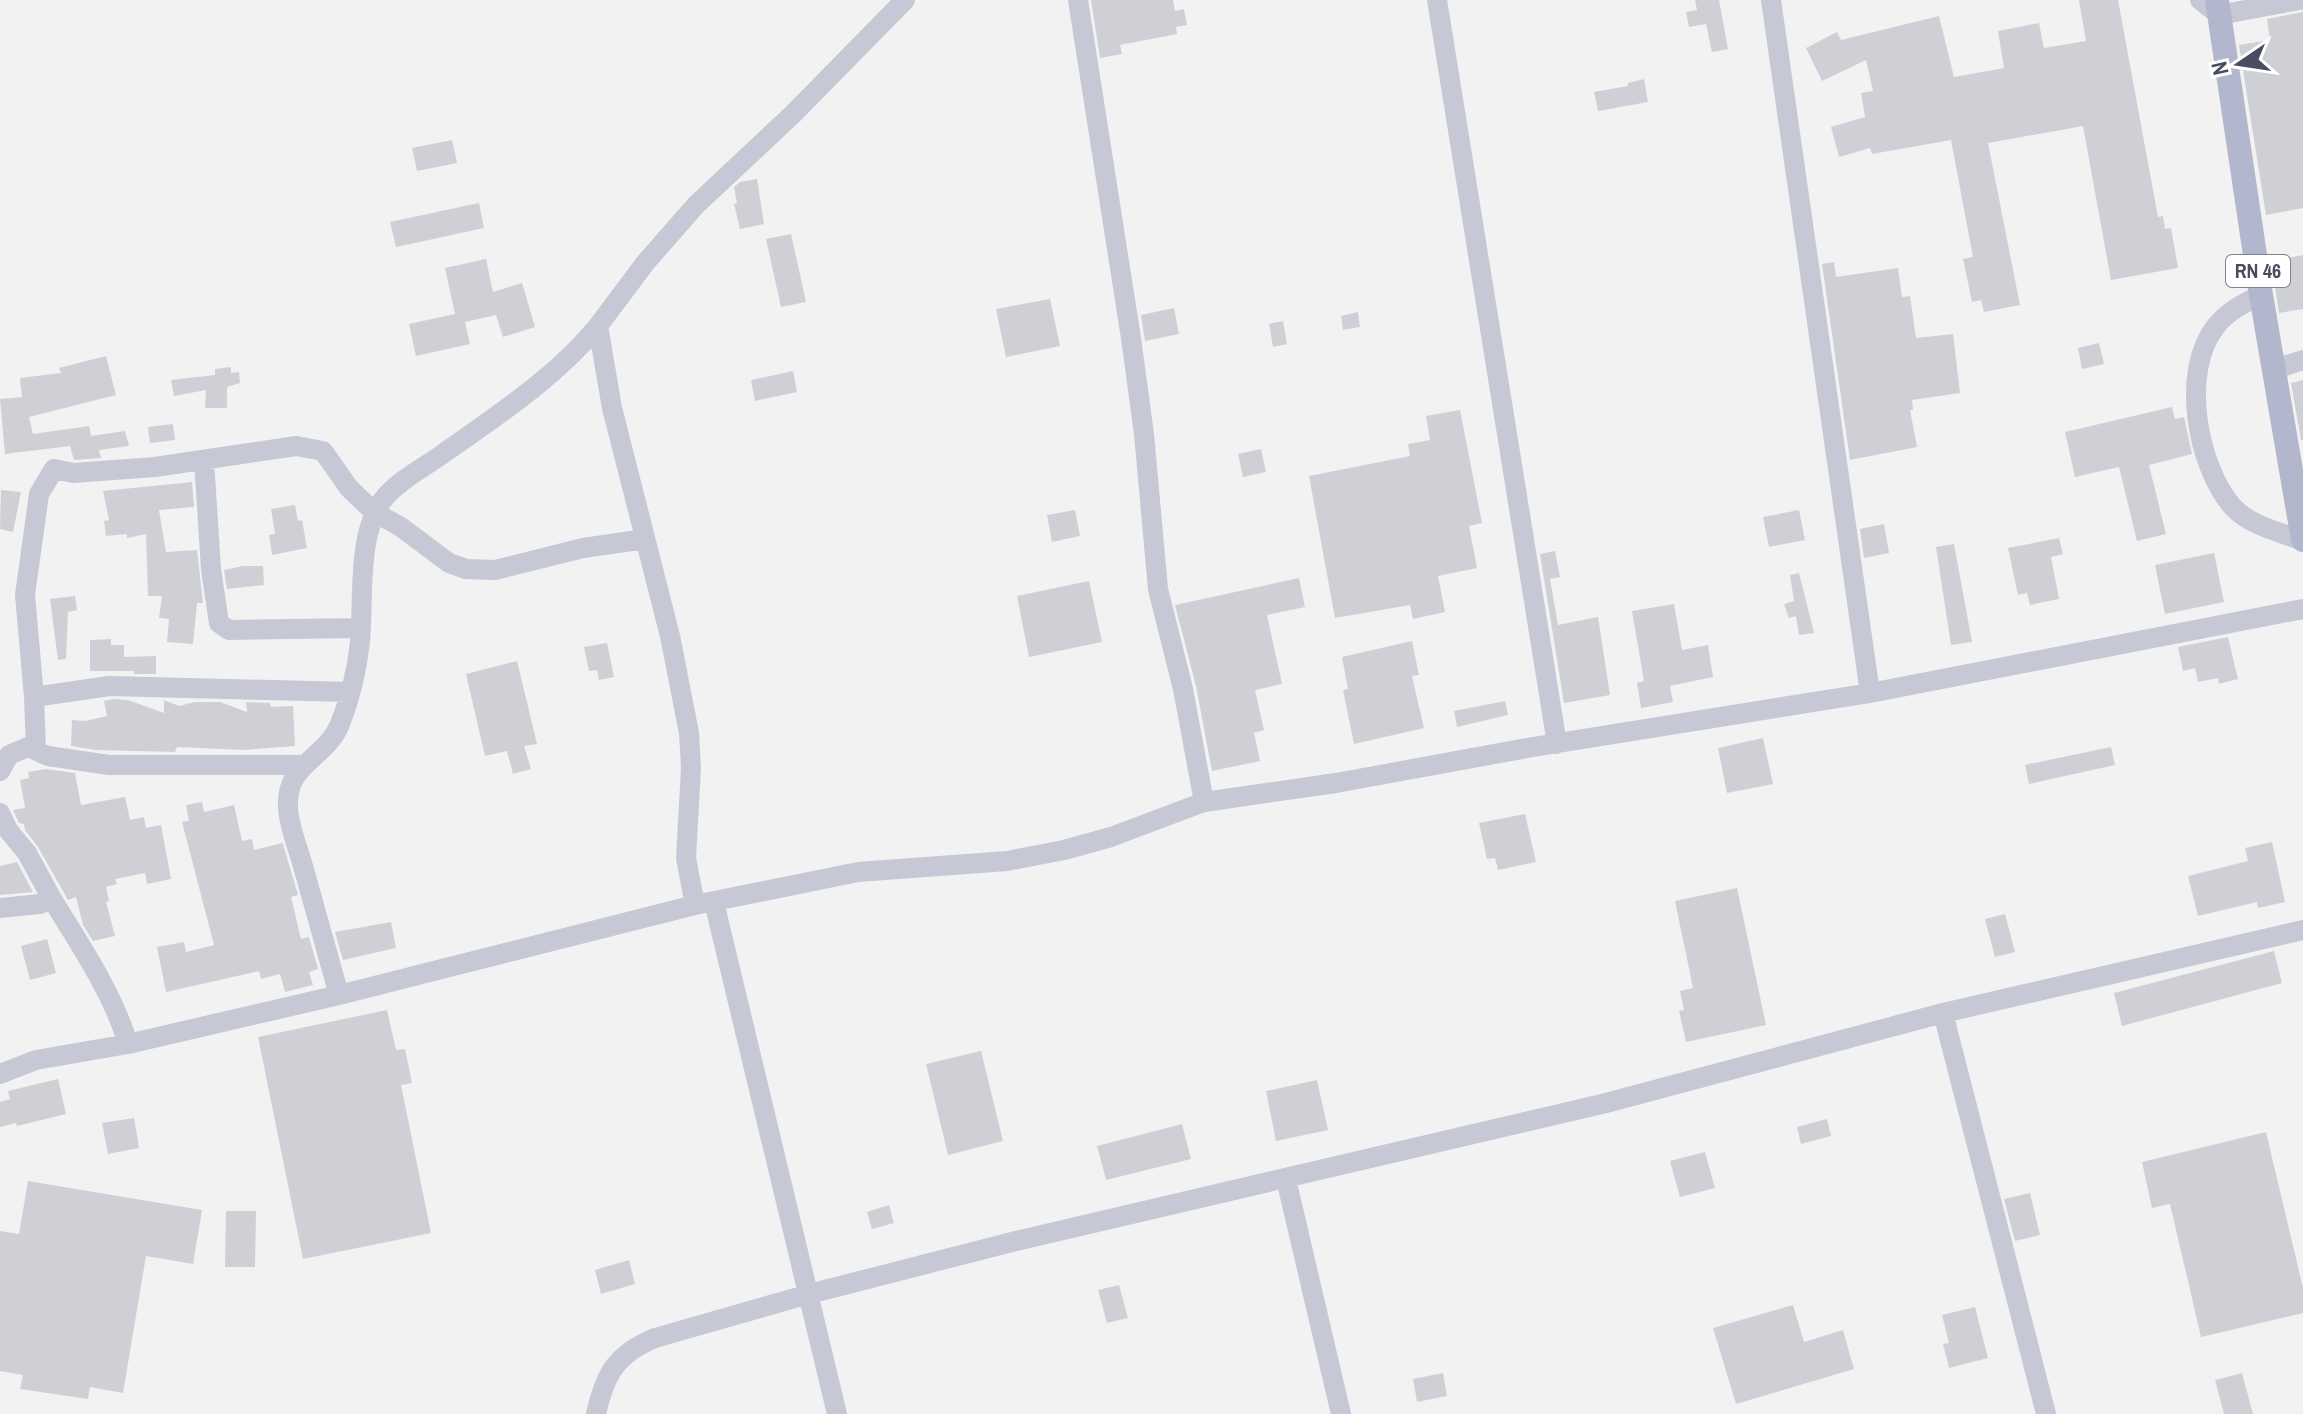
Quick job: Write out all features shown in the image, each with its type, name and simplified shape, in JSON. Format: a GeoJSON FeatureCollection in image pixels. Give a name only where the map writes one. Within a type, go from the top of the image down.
{"type":"FeatureCollection","features":[{"type":"Feature","properties":{"kind":"main road","name":"RN 46"},"geometry":{"type":"LineString","coordinates":[[2212,5],[2303,541]]}},
{"type":"Feature","properties":{"kind":"street"},"geometry":{"type":"LineString","coordinates":[[339,995],[288,808],[295,774],[331,740],[340,725],[354,677],[368,531],[374,512],[385,496],[413,473],[558,369],[598,326],[646,262],[696,205],[793,114],[905,0]]}},
{"type":"Feature","properties":{"kind":"street"},"geometry":{"type":"LineString","coordinates":[[1078,0],[1135,365],[1158,589],[1183,689],[1204,802]]}},
{"type":"Feature","properties":{"kind":"street"},"geometry":{"type":"LineString","coordinates":[[1437,0],[1557,744]]}},
{"type":"Feature","properties":{"kind":"street"},"geometry":{"type":"LineString","coordinates":[[1771,0],[1870,693]]}},
{"type":"Feature","properties":{"kind":"street"},"geometry":{"type":"LineString","coordinates":[[2212,5],[2299,0]]}},
{"type":"Feature","properties":{"kind":"street"},"geometry":{"type":"LineString","coordinates":[[2261,295],[2235,307],[2216,326],[2204,346],[2196,402],[2199,429],[2215,481],[2233,508],[2256,523],[2303,541]]}},
{"type":"Feature","properties":{"kind":"street"},"geometry":{"type":"LineString","coordinates":[[598,326],[612,408],[670,636],[689,733],[691,768],[686,858],[704,903],[809,1294],[837,1414]]}},
{"type":"Feature","properties":{"kind":"street"},"geometry":{"type":"LineString","coordinates":[[2275,369],[2303,360]]}},
{"type":"Feature","properties":{"kind":"street"},"geometry":{"type":"LineString","coordinates":[[36,749],[25,595],[39,494],[54,469],[73,473],[204,460],[296,446],[318,449],[328,454],[349,488],[374,512],[401,527],[449,563],[481,571],[583,548],[645,539]]}},
{"type":"Feature","properties":{"kind":"street"},"geometry":{"type":"LineString","coordinates":[[204,460],[211,569],[219,623],[229,630],[361,628]]}},
{"type":"Feature","properties":{"kind":"street"},"geometry":{"type":"LineString","coordinates":[[0,1074],[36,1060],[128,1044],[339,995],[704,903],[858,872],[1007,861],[1064,850],[1111,837],[1204,802],[1336,783],[1870,693],[2303,609]]}},
{"type":"Feature","properties":{"kind":"street"},"geometry":{"type":"LineString","coordinates":[[34,697],[109,686],[349,692]]}},
{"type":"Feature","properties":{"kind":"street"},"geometry":{"type":"LineString","coordinates":[[0,771],[9,755],[28,747],[48,756],[109,765],[302,765]]}},
{"type":"Feature","properties":{"kind":"street"},"geometry":{"type":"LineString","coordinates":[[0,813],[8,830],[27,853],[107,993],[128,1044]]}},
{"type":"Feature","properties":{"kind":"street"},"geometry":{"type":"LineString","coordinates":[[0,908],[40,904],[52,899]]}},
{"type":"Feature","properties":{"kind":"street"},"geometry":{"type":"LineString","coordinates":[[596,1414],[603,1385],[618,1360],[633,1347],[809,1294],[1016,1241],[1606,1103],[1943,1013],[2303,930]]}},
{"type":"Feature","properties":{"kind":"street"},"geometry":{"type":"LineString","coordinates":[[1943,1013],[2046,1414]]}},
{"type":"Feature","properties":{"kind":"street"},"geometry":{"type":"LineString","coordinates":[[1286,1179],[1341,1414]]}},
{"type":"Feature","properties":{"kind":"building"},"geometry":{"type":"Polygon","coordinates":[[[1091,0],[1173,0],[1175,11],[1184,9],[1187,25],[1176,27],[1177,34],[1120,45],[1122,54],[1100,58],[1091,0]]]}},
{"type":"Feature","properties":{"kind":"building"},"geometry":{"type":"Polygon","coordinates":[[[1695,0],[1719,0],[1728,49],[1712,52],[1706,24],[1689,27],[1686,12],[1697,10],[1695,0]]]}},
{"type":"Feature","properties":{"kind":"building"},"geometry":{"type":"Polygon","coordinates":[[[2079,0],[2118,0],[2158,217],[2163,216],[2165,229],[2171,228],[2178,268],[2111,280],[2083,126],[1988,143],[2020,305],[1984,312],[1981,300],[1972,302],[1963,259],[1973,257],[1951,140],[1872,154],[1870,148],[1839,157],[1831,127],[1865,117],[1861,93],[1873,91],[1866,60],[1822,81],[1806,48],[1837,32],[1841,40],[1939,16],[1954,77],[2004,68],[1998,31],[2039,23],[2044,48],[2086,41],[2079,0]]]}},
{"type":"Feature","properties":{"kind":"building"},"geometry":{"type":"Polygon","coordinates":[[[2303,12],[2303,208],[2266,215],[2239,45],[2270,40],[2267,19],[2303,12]]]}},
{"type":"Feature","properties":{"kind":"building"},"geometry":{"type":"Polygon","coordinates":[[[1644,79],[1648,102],[1598,111],[1594,92],[1628,86],[1628,83],[1644,79]]]}},
{"type":"Feature","properties":{"kind":"building"},"geometry":{"type":"Polygon","coordinates":[[[452,140],[457,163],[417,171],[412,148],[452,140]]]}},
{"type":"Feature","properties":{"kind":"building"},"geometry":{"type":"Polygon","coordinates":[[[757,179],[764,224],[740,229],[734,204],[737,203],[734,187],[740,182],[757,179]]]}},
{"type":"Feature","properties":{"kind":"building"},"geometry":{"type":"Polygon","coordinates":[[[479,203],[484,228],[396,247],[390,222],[479,203]]]}},
{"type":"Feature","properties":{"kind":"building"},"geometry":{"type":"Polygon","coordinates":[[[791,234],[806,302],[781,307],[766,239],[791,234]]]}},
{"type":"Feature","properties":{"kind":"building"},"geometry":{"type":"Polygon","coordinates":[[[2303,255],[2303,309],[2279,313],[2271,261],[2303,255]]]}},
{"type":"Feature","properties":{"kind":"building"},"geometry":{"type":"Polygon","coordinates":[[[486,259],[493,292],[522,283],[535,327],[503,337],[496,315],[465,322],[470,344],[416,356],[409,324],[455,314],[445,268],[486,259]]]}},
{"type":"Feature","properties":{"kind":"building"},"geometry":{"type":"Polygon","coordinates":[[[1834,262],[1836,277],[1898,268],[1902,297],[1910,296],[1916,338],[1953,334],[1960,393],[1912,400],[1913,410],[1910,410],[1917,447],[1850,460],[1822,264],[1834,262]]]}},
{"type":"Feature","properties":{"kind":"building"},"geometry":{"type":"Polygon","coordinates":[[[1050,299],[1060,346],[1006,357],[996,309],[1050,299]]]}},
{"type":"Feature","properties":{"kind":"building"},"geometry":{"type":"Polygon","coordinates":[[[1174,308],[1179,334],[1145,341],[1141,315],[1174,308]]]}},
{"type":"Feature","properties":{"kind":"building"},"geometry":{"type":"Polygon","coordinates":[[[1358,312],[1360,327],[1343,330],[1341,316],[1358,312]]]}},
{"type":"Feature","properties":{"kind":"building"},"geometry":{"type":"Polygon","coordinates":[[[1283,321],[1287,344],[1273,347],[1269,324],[1283,321]]]}},
{"type":"Feature","properties":{"kind":"building"},"geometry":{"type":"Polygon","coordinates":[[[2099,343],[2104,364],[2082,369],[2078,348],[2099,343]]]}},
{"type":"Feature","properties":{"kind":"building"},"geometry":{"type":"Polygon","coordinates":[[[106,356],[116,395],[29,417],[33,434],[89,426],[91,436],[125,431],[129,446],[99,450],[101,458],[74,460],[70,446],[5,454],[0,399],[22,397],[20,378],[61,373],[59,368],[106,356]]]}},
{"type":"Feature","properties":{"kind":"building"},"geometry":{"type":"Polygon","coordinates":[[[231,367],[231,373],[239,372],[240,383],[227,387],[227,408],[205,408],[206,390],[174,396],[171,380],[215,375],[215,369],[231,367]]]}},
{"type":"Feature","properties":{"kind":"building"},"geometry":{"type":"Polygon","coordinates":[[[793,371],[797,392],[755,401],[751,380],[793,371]]]}},
{"type":"Feature","properties":{"kind":"building"},"geometry":{"type":"Polygon","coordinates":[[[2303,380],[2303,440],[2301,440],[2291,383],[2303,380]]]}},
{"type":"Feature","properties":{"kind":"building"},"geometry":{"type":"Polygon","coordinates":[[[2172,407],[2175,419],[2184,417],[2192,454],[2149,465],[2166,534],[2137,541],[2119,467],[2075,477],[2065,432],[2172,407]]]}},
{"type":"Feature","properties":{"kind":"building"},"geometry":{"type":"Polygon","coordinates":[[[1460,410],[1482,523],[1469,526],[1477,568],[1438,576],[1445,612],[1413,619],[1410,605],[1335,618],[1309,476],[1410,456],[1408,444],[1430,440],[1426,416],[1460,410]]]}},
{"type":"Feature","properties":{"kind":"building"},"geometry":{"type":"Polygon","coordinates":[[[173,424],[175,440],[150,443],[148,427],[173,424]]]}},
{"type":"Feature","properties":{"kind":"building"},"geometry":{"type":"Polygon","coordinates":[[[1261,449],[1266,472],[1243,477],[1238,454],[1261,449]]]}},
{"type":"Feature","properties":{"kind":"building"},"geometry":{"type":"Polygon","coordinates":[[[192,482],[194,507],[159,510],[166,552],[197,550],[203,603],[197,603],[193,644],[167,642],[169,619],[159,618],[162,596],[148,596],[146,534],[127,538],[127,534],[106,536],[104,521],[109,520],[103,491],[192,482]]]}},
{"type":"Feature","properties":{"kind":"building"},"geometry":{"type":"Polygon","coordinates":[[[1,490],[21,492],[13,532],[0,529],[1,490]]]}},
{"type":"Feature","properties":{"kind":"building"},"geometry":{"type":"Polygon","coordinates":[[[295,505],[298,521],[302,520],[307,548],[272,555],[269,535],[275,534],[271,509],[295,505]]]}},
{"type":"Feature","properties":{"kind":"building"},"geometry":{"type":"Polygon","coordinates":[[[1075,510],[1080,536],[1052,542],[1047,515],[1075,510]]]}},
{"type":"Feature","properties":{"kind":"building"},"geometry":{"type":"Polygon","coordinates":[[[1799,510],[1805,540],[1769,547],[1763,517],[1799,510]]]}},
{"type":"Feature","properties":{"kind":"building"},"geometry":{"type":"Polygon","coordinates":[[[1884,524],[1889,553],[1864,558],[1860,529],[1884,524]]]}},
{"type":"Feature","properties":{"kind":"building"},"geometry":{"type":"Polygon","coordinates":[[[2059,538],[2063,554],[2051,557],[2059,599],[2030,605],[2027,593],[2018,595],[2008,548],[2059,538]]]}},
{"type":"Feature","properties":{"kind":"building"},"geometry":{"type":"Polygon","coordinates":[[[1954,544],[1972,642],[1951,645],[1936,547],[1954,544]]]}},
{"type":"Feature","properties":{"kind":"building"},"geometry":{"type":"Polygon","coordinates":[[[1555,551],[1560,577],[1550,579],[1558,625],[1598,617],[1610,695],[1564,703],[1540,554],[1555,551]]]}},
{"type":"Feature","properties":{"kind":"building"},"geometry":{"type":"Polygon","coordinates":[[[2214,553],[2224,602],[2165,614],[2155,565],[2214,553]]]}},
{"type":"Feature","properties":{"kind":"building"},"geometry":{"type":"Polygon","coordinates":[[[263,566],[264,585],[227,589],[224,570],[263,566]]]}},
{"type":"Feature","properties":{"kind":"building"},"geometry":{"type":"Polygon","coordinates":[[[1799,573],[1814,633],[1799,635],[1796,616],[1789,618],[1784,604],[1794,601],[1790,575],[1799,573]]]}},
{"type":"Feature","properties":{"kind":"building"},"geometry":{"type":"Polygon","coordinates":[[[1299,578],[1305,607],[1267,615],[1282,684],[1255,690],[1264,730],[1254,733],[1260,761],[1212,771],[1196,686],[1175,605],[1299,578]]]}},
{"type":"Feature","properties":{"kind":"building"},"geometry":{"type":"Polygon","coordinates":[[[1089,581],[1102,642],[1029,657],[1017,596],[1089,581]]]}},
{"type":"Feature","properties":{"kind":"building"},"geometry":{"type":"Polygon","coordinates":[[[75,596],[77,610],[68,612],[66,659],[58,660],[50,599],[75,596]]]}},
{"type":"Feature","properties":{"kind":"building"},"geometry":{"type":"Polygon","coordinates":[[[1674,604],[1682,650],[1708,645],[1713,677],[1670,686],[1673,702],[1641,708],[1637,683],[1644,681],[1632,611],[1674,604]]]}},
{"type":"Feature","properties":{"kind":"building"},"geometry":{"type":"Polygon","coordinates":[[[2228,637],[2238,679],[2219,684],[2218,678],[2198,682],[2195,668],[2183,671],[2178,647],[2228,637]]]}},
{"type":"Feature","properties":{"kind":"building"},"geometry":{"type":"Polygon","coordinates":[[[111,639],[111,645],[124,645],[124,657],[156,656],[156,674],[90,671],[90,640],[111,639]]]}},
{"type":"Feature","properties":{"kind":"building"},"geometry":{"type":"Polygon","coordinates":[[[1412,641],[1419,675],[1412,676],[1424,728],[1354,744],[1343,690],[1348,689],[1342,657],[1412,641]]]}},
{"type":"Feature","properties":{"kind":"building"},"geometry":{"type":"Polygon","coordinates":[[[607,643],[614,677],[599,680],[597,670],[589,671],[584,647],[607,643]]]}},
{"type":"Feature","properties":{"kind":"building"},"geometry":{"type":"Polygon","coordinates":[[[517,661],[537,744],[524,746],[531,769],[513,774],[507,751],[485,756],[466,674],[517,661]]]}},
{"type":"Feature","properties":{"kind":"building"},"geometry":{"type":"Polygon","coordinates":[[[128,700],[164,713],[164,700],[179,706],[195,702],[220,702],[247,712],[246,702],[270,703],[271,707],[293,706],[295,746],[245,750],[177,747],[175,752],[96,750],[71,746],[72,720],[85,721],[107,716],[104,701],[128,700]]]}},
{"type":"Feature","properties":{"kind":"building"},"geometry":{"type":"Polygon","coordinates":[[[1505,701],[1508,715],[1457,727],[1454,711],[1505,701]]]}},
{"type":"Feature","properties":{"kind":"building"},"geometry":{"type":"Polygon","coordinates":[[[1763,738],[1773,784],[1727,793],[1718,748],[1763,738]]]}},
{"type":"Feature","properties":{"kind":"building"},"geometry":{"type":"Polygon","coordinates":[[[2111,747],[2115,765],[2029,784],[2025,765],[2111,747]]]}},
{"type":"Feature","properties":{"kind":"building"},"geometry":{"type":"Polygon","coordinates":[[[46,769],[75,773],[81,805],[125,797],[130,820],[144,817],[146,828],[161,825],[171,879],[147,884],[145,873],[115,879],[117,884],[106,887],[109,901],[106,902],[115,936],[93,941],[83,925],[76,897],[68,900],[13,810],[25,808],[20,780],[29,778],[28,772],[46,769]]]}},
{"type":"Feature","properties":{"kind":"building"},"geometry":{"type":"Polygon","coordinates":[[[202,802],[204,812],[234,805],[242,841],[252,839],[254,850],[282,841],[298,895],[291,897],[301,939],[309,937],[318,969],[309,972],[313,985],[285,992],[280,974],[261,979],[259,971],[166,992],[157,947],[184,942],[186,952],[214,945],[182,822],[189,821],[186,805],[202,802]]]}},
{"type":"Feature","properties":{"kind":"building"},"geometry":{"type":"Polygon","coordinates":[[[1525,814],[1536,862],[1498,870],[1495,858],[1487,859],[1479,823],[1525,814]]]}},
{"type":"Feature","properties":{"kind":"building"},"geometry":{"type":"Polygon","coordinates":[[[2272,842],[2285,902],[2258,908],[2257,902],[2198,916],[2188,876],[2248,861],[2245,848],[2272,842]]]}},
{"type":"Feature","properties":{"kind":"building"},"geometry":{"type":"Polygon","coordinates":[[[17,862],[33,892],[0,895],[0,866],[17,862]]]}},
{"type":"Feature","properties":{"kind":"building"},"geometry":{"type":"Polygon","coordinates":[[[1737,888],[1766,1025],[1686,1042],[1679,1011],[1684,1010],[1680,991],[1693,988],[1675,901],[1737,888]]]}},
{"type":"Feature","properties":{"kind":"building"},"geometry":{"type":"Polygon","coordinates":[[[2005,914],[2015,952],[1995,957],[1985,919],[2005,914]]]}},
{"type":"Feature","properties":{"kind":"building"},"geometry":{"type":"Polygon","coordinates":[[[391,922],[396,948],[343,960],[335,932],[391,922]]]}},
{"type":"Feature","properties":{"kind":"building"},"geometry":{"type":"Polygon","coordinates":[[[47,939],[56,973],[30,980],[21,946],[47,939]]]}},
{"type":"Feature","properties":{"kind":"building"},"geometry":{"type":"Polygon","coordinates":[[[2274,951],[2282,983],[2122,1026],[2114,993],[2274,951]]]}},
{"type":"Feature","properties":{"kind":"building"},"geometry":{"type":"Polygon","coordinates":[[[387,1010],[396,1050],[405,1049],[412,1083],[401,1085],[431,1233],[303,1259],[258,1037],[387,1010]]]}},
{"type":"Feature","properties":{"kind":"building"},"geometry":{"type":"Polygon","coordinates":[[[981,1051],[1003,1141],[948,1155],[926,1064],[981,1051]]]}},
{"type":"Feature","properties":{"kind":"building"},"geometry":{"type":"Polygon","coordinates":[[[58,1079],[66,1114],[0,1127],[0,1102],[10,1099],[8,1091],[58,1079]]]}},
{"type":"Feature","properties":{"kind":"building"},"geometry":{"type":"Polygon","coordinates":[[[1317,1080],[1328,1130],[1276,1141],[1266,1091],[1317,1080]]]}},
{"type":"Feature","properties":{"kind":"building"},"geometry":{"type":"Polygon","coordinates":[[[134,1118],[139,1148],[108,1154],[102,1123],[134,1118]]]}},
{"type":"Feature","properties":{"kind":"building"},"geometry":{"type":"Polygon","coordinates":[[[1827,1119],[1831,1136],[1801,1144],[1797,1127],[1827,1119]]]}},
{"type":"Feature","properties":{"kind":"building"},"geometry":{"type":"Polygon","coordinates":[[[1182,1124],[1191,1159],[1106,1180],[1097,1146],[1182,1124]]]}},
{"type":"Feature","properties":{"kind":"building"},"geometry":{"type":"Polygon","coordinates":[[[2266,1132],[2303,1288],[2303,1313],[2201,1337],[2170,1204],[2152,1208],[2142,1162],[2266,1132]]]}},
{"type":"Feature","properties":{"kind":"building"},"geometry":{"type":"Polygon","coordinates":[[[1705,1152],[1715,1188],[1680,1197],[1670,1161],[1705,1152]]]}},
{"type":"Feature","properties":{"kind":"building"},"geometry":{"type":"Polygon","coordinates":[[[28,1181],[202,1210],[193,1264],[146,1256],[123,1393],[90,1387],[88,1399],[20,1389],[23,1375],[0,1371],[0,1231],[19,1234],[28,1181]]]}},
{"type":"Feature","properties":{"kind":"building"},"geometry":{"type":"Polygon","coordinates":[[[2030,1193],[2040,1235],[2015,1241],[2004,1199],[2030,1193]]]}},
{"type":"Feature","properties":{"kind":"building"},"geometry":{"type":"Polygon","coordinates":[[[889,1205],[894,1223],[872,1229],[867,1212],[889,1205]]]}},
{"type":"Feature","properties":{"kind":"building"},"geometry":{"type":"Polygon","coordinates":[[[226,1211],[256,1211],[255,1267],[225,1267],[226,1211]]]}},
{"type":"Feature","properties":{"kind":"building"},"geometry":{"type":"Polygon","coordinates":[[[629,1260],[635,1284],[601,1294],[595,1270],[629,1260]]]}},
{"type":"Feature","properties":{"kind":"building"},"geometry":{"type":"Polygon","coordinates":[[[1119,1285],[1128,1318],[1107,1323],[1098,1290],[1119,1285]]]}},
{"type":"Feature","properties":{"kind":"building"},"geometry":{"type":"Polygon","coordinates":[[[1793,1305],[1804,1342],[1843,1330],[1854,1369],[1736,1404],[1713,1328],[1793,1305]]]}},
{"type":"Feature","properties":{"kind":"building"},"geometry":{"type":"Polygon","coordinates":[[[1975,1307],[1988,1358],[1949,1368],[1943,1344],[1949,1343],[1942,1315],[1975,1307]]]}},
{"type":"Feature","properties":{"kind":"building"},"geometry":{"type":"Polygon","coordinates":[[[1443,1373],[1447,1396],[1417,1402],[1413,1379],[1443,1373]]]}},
{"type":"Feature","properties":{"kind":"building"},"geometry":{"type":"Polygon","coordinates":[[[2242,1373],[2253,1414],[2224,1414],[2215,1380],[2242,1373]]]}}]}
